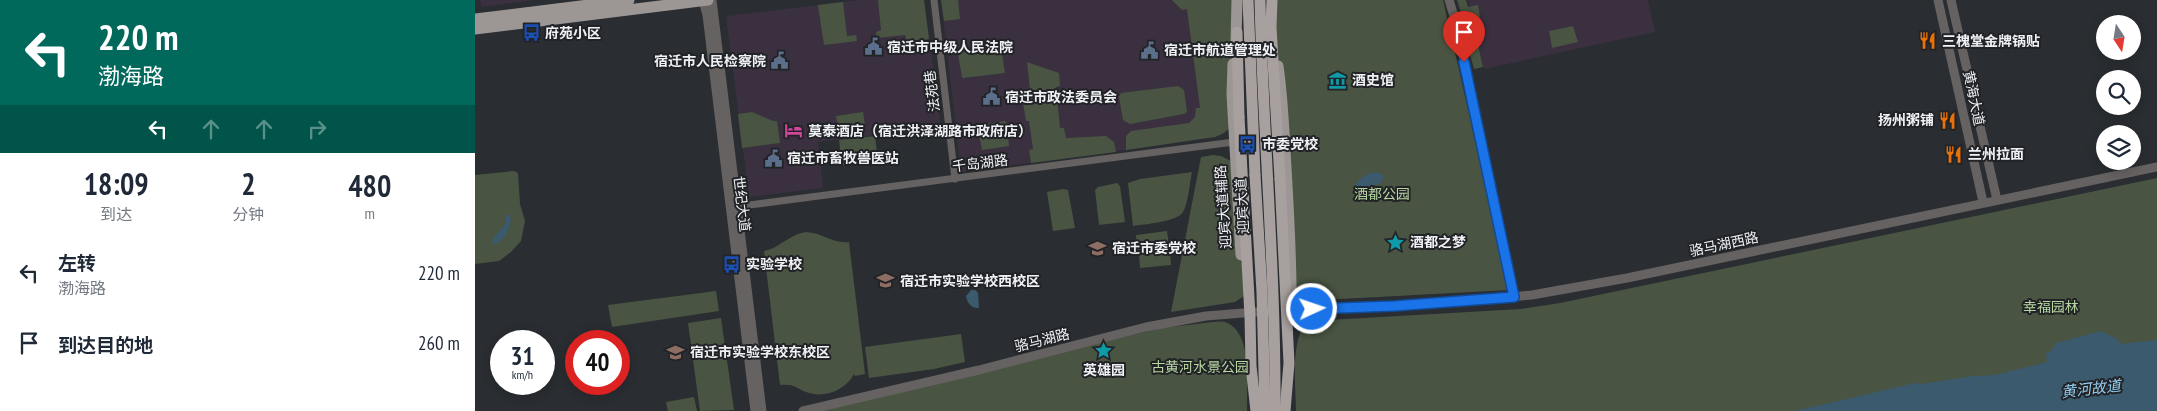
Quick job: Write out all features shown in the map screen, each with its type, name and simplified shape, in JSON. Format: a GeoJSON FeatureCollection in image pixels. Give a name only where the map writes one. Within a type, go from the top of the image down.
{"type":"FeatureCollection","features":[{"type":"Feature","properties":{"kind":"highway","name":"迎宾大道"},"geometry":{"type":"LineString","coordinates":[[1248,0],[1251,116],[1262,292],[1265,411]]}},
{"type":"Feature","properties":{"kind":"highway","name":"迎宾大道"},"geometry":{"type":"LineString","coordinates":[[1261,0],[1262,82],[1275,337],[1275,411]]}},
{"type":"Feature","properties":{"kind":"highway"},"geometry":{"type":"LineString","coordinates":[[1272,0],[1271,27],[1289,363],[1287,411]]}},
{"type":"Feature","properties":{"kind":"highway"},"geometry":{"type":"LineString","coordinates":[[1237,32],[1239,117],[1251,366],[1256,411]]}},
{"type":"Feature","properties":{"kind":"main road"},"geometry":{"type":"LineString","coordinates":[[475,20],[629,0]]}},
{"type":"Feature","properties":{"kind":"main road"},"geometry":{"type":"LineString","coordinates":[[475,20],[706,0]]}},
{"type":"Feature","properties":{"kind":"main road","name":"迎宾大道辅路"},"geometry":{"type":"LineString","coordinates":[[1235,0],[1237,32],[1232,94],[1234,142],[1243,279],[1252,333],[1256,411]]}},
{"type":"Feature","properties":{"kind":"main road"},"geometry":{"type":"LineString","coordinates":[[1272,0],[1274,41],[1282,96],[1291,263],[1287,411]]}},
{"type":"Feature","properties":{"kind":"street","name":"世纪大道"},"geometry":{"type":"LineString","coordinates":[[706,0],[755,411]]}},
{"type":"Feature","properties":{"kind":"street","name":"法苑巷"},"geometry":{"type":"LineString","coordinates":[[934,0],[955,179]]}},
{"type":"Feature","properties":{"kind":"street"},"geometry":{"type":"LineString","coordinates":[[1449,0],[1457,26],[1514,297]]}},
{"type":"Feature","properties":{"kind":"street","name":"黄海大道"},"geometry":{"type":"LineString","coordinates":[[1938,0],[1983,202]]}},
{"type":"Feature","properties":{"kind":"street","name":"黄海大道"},"geometry":{"type":"LineString","coordinates":[[1951,0],[1997,200]]}},
{"type":"Feature","properties":{"kind":"street","name":"千岛湖路"},"geometry":{"type":"LineString","coordinates":[[732,207],[1234,142]]}},
{"type":"Feature","properties":{"kind":"street","name":"骆马湖西路"},"geometry":{"type":"LineString","coordinates":[[1291,310],[1441,303],[1514,297],[1627,278],[2157,167]]}},
{"type":"Feature","properties":{"kind":"street","name":"世纪大道"},"geometry":{"type":"LineString","coordinates":[[732,207],[763,411]]}},
{"type":"Feature","properties":{"kind":"street","name":"骆马湖路"},"geometry":{"type":"LineString","coordinates":[[803,411],[979,370],[1146,327],[1206,316],[1291,310]]}},
{"type":"Feature","properties":{"kind":"street"},"geometry":{"type":"LineString","coordinates":[[1146,327],[1204,317],[1232,316],[1242,318],[1252,333]]}},
{"type":"Feature","properties":{"kind":"shaded area"},"geometry":{"type":"Polygon","coordinates":[[[480,0],[535,0],[481,7],[480,0]]]}},
{"type":"Feature","properties":{"kind":"shaded area"},"geometry":{"type":"Polygon","coordinates":[[[859,0],[924,0],[941,127],[818,142],[823,188],[749,197],[726,16],[859,0]]]}},
{"type":"Feature","properties":{"kind":"shaded area"},"geometry":{"type":"Polygon","coordinates":[[[941,0],[1232,0],[1226,133],[1215,137],[961,172],[941,0]]]}},
{"type":"Feature","properties":{"kind":"shaded area"},"geometry":{"type":"Polygon","coordinates":[[[1468,0],[1648,0],[1655,32],[1484,69],[1468,0]]]}},
{"type":"Feature","properties":{"kind":"green space"},"geometry":{"type":"Polygon","coordinates":[[[878,0],[924,0],[929,39],[907,42],[905,35],[877,38],[876,32],[881,30],[878,0]]]}},
{"type":"Feature","properties":{"kind":"green space"},"geometry":{"type":"Polygon","coordinates":[[[941,0],[958,0],[960,19],[944,21],[941,0]]]}},
{"type":"Feature","properties":{"kind":"green space"},"geometry":{"type":"Polygon","coordinates":[[[1172,0],[1232,0],[1237,112],[1229,128],[1224,133],[1215,137],[1126,150],[1126,136],[1131,131],[1189,123],[1195,117],[1196,108],[1200,108],[1187,9],[1182,10],[1172,0]]]}},
{"type":"Feature","properties":{"kind":"green space","name":"酒都公园"},"geometry":{"type":"Polygon","coordinates":[[[1274,0],[1443,0],[1509,290],[1303,301],[1285,281],[1274,0]]]}},
{"type":"Feature","properties":{"kind":"green space"},"geometry":{"type":"Polygon","coordinates":[[[1457,0],[1466,0],[1468,7],[1478,5],[1480,17],[1463,19],[1457,0]]]}},
{"type":"Feature","properties":{"kind":"green space"},"geometry":{"type":"Polygon","coordinates":[[[843,2],[847,36],[856,35],[857,41],[824,45],[818,5],[843,2]]]}},
{"type":"Feature","properties":{"kind":"green space"},"geometry":{"type":"Polygon","coordinates":[[[1573,26],[1578,42],[1552,48],[1549,31],[1573,26]]]}},
{"type":"Feature","properties":{"kind":"green space"},"geometry":{"type":"Polygon","coordinates":[[[1474,27],[1483,67],[1474,69],[1464,32],[1468,28],[1474,27]]]}},
{"type":"Feature","properties":{"kind":"green space"},"geometry":{"type":"Polygon","coordinates":[[[1001,47],[1005,73],[962,77],[959,52],[1001,47]]]}},
{"type":"Feature","properties":{"kind":"green space"},"geometry":{"type":"Polygon","coordinates":[[[1027,62],[1059,73],[1060,86],[1056,87],[1060,128],[1064,128],[1066,138],[1106,136],[1114,142],[1116,152],[1031,163],[1029,150],[1033,149],[1029,121],[1026,121],[1021,90],[1030,89],[1027,62]]]}},
{"type":"Feature","properties":{"kind":"green space"},"geometry":{"type":"Polygon","coordinates":[[[1178,86],[1184,90],[1187,112],[1184,114],[1130,124],[1123,120],[1119,97],[1121,93],[1178,86]]]}},
{"type":"Feature","properties":{"kind":"green space"},"geometry":{"type":"Polygon","coordinates":[[[752,112],[777,121],[780,143],[742,148],[738,114],[752,112]]]}},
{"type":"Feature","properties":{"kind":"green space"},"geometry":{"type":"Polygon","coordinates":[[[863,112],[865,126],[838,129],[836,116],[863,112]]]}},
{"type":"Feature","properties":{"kind":"green space"},"geometry":{"type":"Polygon","coordinates":[[[1005,121],[1007,124],[1009,146],[982,150],[978,129],[980,125],[1005,121]]]}},
{"type":"Feature","properties":{"kind":"green space"},"geometry":{"type":"Polygon","coordinates":[[[875,136],[878,161],[842,165],[839,140],[875,136]]]}},
{"type":"Feature","properties":{"kind":"green space"},"geometry":{"type":"Polygon","coordinates":[[[1221,156],[1235,163],[1244,296],[1235,302],[1171,312],[1201,157],[1221,156]]]}},
{"type":"Feature","properties":{"kind":"green space"},"geometry":{"type":"Polygon","coordinates":[[[514,171],[518,173],[520,204],[525,221],[521,241],[499,261],[475,264],[475,175],[514,171]]]}},
{"type":"Feature","properties":{"kind":"green space"},"geometry":{"type":"Polygon","coordinates":[[[1192,172],[1186,204],[1180,215],[1160,222],[1133,226],[1128,183],[1140,179],[1192,172]]]}},
{"type":"Feature","properties":{"kind":"green space","name":"幸福园林"},"geometry":{"type":"Polygon","coordinates":[[[2157,178],[2157,411],[1296,411],[1295,361],[1299,335],[1304,326],[1311,321],[1521,309],[1560,303],[2157,178]]]}},
{"type":"Feature","properties":{"kind":"green space"},"geometry":{"type":"Polygon","coordinates":[[[1117,183],[1120,186],[1125,222],[1099,225],[1095,190],[1098,187],[1117,183]]]}},
{"type":"Feature","properties":{"kind":"green space"},"geometry":{"type":"Polygon","coordinates":[[[1068,190],[1075,228],[1053,231],[1047,192],[1068,190]]]}},
{"type":"Feature","properties":{"kind":"green space"},"geometry":{"type":"Polygon","coordinates":[[[1167,231],[1169,247],[1137,251],[1136,235],[1167,231]]]}},
{"type":"Feature","properties":{"kind":"green space"},"geometry":{"type":"Polygon","coordinates":[[[806,232],[838,241],[849,242],[865,374],[855,376],[854,374],[846,385],[827,394],[813,394],[792,385],[780,385],[764,251],[806,232]]]}},
{"type":"Feature","properties":{"kind":"green space"},"geometry":{"type":"Polygon","coordinates":[[[1170,250],[1171,265],[1140,268],[1139,253],[1170,250]]]}},
{"type":"Feature","properties":{"kind":"green space"},"geometry":{"type":"Polygon","coordinates":[[[716,291],[719,311],[612,327],[608,305],[716,291]]]}},
{"type":"Feature","properties":{"kind":"green space"},"geometry":{"type":"Polygon","coordinates":[[[721,318],[734,410],[700,411],[688,323],[721,318]]]}},
{"type":"Feature","properties":{"kind":"green space","name":"古黄河水景公园"},"geometry":{"type":"Polygon","coordinates":[[[1225,322],[1234,328],[1241,337],[1247,361],[1247,411],[814,411],[1162,328],[1225,322]]]}},
{"type":"Feature","properties":{"kind":"green space"},"geometry":{"type":"Polygon","coordinates":[[[961,334],[965,362],[934,369],[869,378],[865,347],[961,334]]]}},
{"type":"Feature","properties":{"kind":"green space"},"geometry":{"type":"Polygon","coordinates":[[[694,397],[697,411],[668,411],[666,402],[694,397]]]}},
{"type":"Feature","properties":{"kind":"water"},"geometry":{"type":"Polygon","coordinates":[[[1377,172],[1383,175],[1381,183],[1369,186],[1360,195],[1355,194],[1353,189],[1360,179],[1365,175],[1377,172]]]}},
{"type":"Feature","properties":{"kind":"water"},"geometry":{"type":"Polygon","coordinates":[[[506,215],[509,215],[511,219],[508,231],[494,245],[492,240],[505,224],[506,215]]]}},
{"type":"Feature","properties":{"kind":"water"},"geometry":{"type":"Polygon","coordinates":[[[971,290],[975,290],[978,293],[979,308],[970,305],[967,301],[966,296],[971,290]]]}},
{"type":"Feature","properties":{"kind":"water","name":"黄河故道"},"geometry":{"type":"Polygon","coordinates":[[[2101,331],[2117,339],[2121,344],[2157,340],[2157,411],[1795,411],[1915,383],[1921,384],[1973,376],[1995,375],[2047,362],[2046,353],[2051,351],[2056,343],[2101,331]]]}},
{"type":"Feature","properties":{"kind":"place","name":"府苑小区"},"geometry":{"type":"Point","coordinates":[531,33]}},
{"type":"Feature","properties":{"kind":"place","name":"三槐堂金牌锅贴"},"geometry":{"type":"Point","coordinates":[1928,41]}},
{"type":"Feature","properties":{"kind":"place","name":"宿迁市中级人民法院"},"geometry":{"type":"Point","coordinates":[873,47]}},
{"type":"Feature","properties":{"kind":"place","name":"宿迁市航道管理处"},"geometry":{"type":"Point","coordinates":[1150,50]}},
{"type":"Feature","properties":{"kind":"place","name":"宿迁市人民检察院"},"geometry":{"type":"Point","coordinates":[780,61]}},
{"type":"Feature","properties":{"kind":"place","name":"酒史馆"},"geometry":{"type":"Point","coordinates":[1338,80]}},
{"type":"Feature","properties":{"kind":"place","name":"宿迁市政法委员会"},"geometry":{"type":"Point","coordinates":[991,97]}},
{"type":"Feature","properties":{"kind":"place","name":"扬州粥铺"},"geometry":{"type":"Point","coordinates":[1948,120]}},
{"type":"Feature","properties":{"kind":"place","name":"莫泰酒店（宿迁洪泽湖路市政府店）"},"geometry":{"type":"Point","coordinates":[794,131]}},
{"type":"Feature","properties":{"kind":"place","name":"市委党校"},"geometry":{"type":"Point","coordinates":[1248,144]}},
{"type":"Feature","properties":{"kind":"place","name":"兰州拉面"},"geometry":{"type":"Point","coordinates":[1954,154]}},
{"type":"Feature","properties":{"kind":"place","name":"宿迁市畜牧兽医站"},"geometry":{"type":"Point","coordinates":[773,158]}},
{"type":"Feature","properties":{"kind":"place","name":"酒都之梦"},"geometry":{"type":"Point","coordinates":[1396,242]}},
{"type":"Feature","properties":{"kind":"place","name":"宿迁市委党校"},"geometry":{"type":"Point","coordinates":[1098,248]}},
{"type":"Feature","properties":{"kind":"place","name":"实验学校"},"geometry":{"type":"Point","coordinates":[732,264]}},
{"type":"Feature","properties":{"kind":"place","name":"宿迁市实验学校西校区"},"geometry":{"type":"Point","coordinates":[886,281]}},
{"type":"Feature","properties":{"kind":"place","name":"英雄园"},"geometry":{"type":"Point","coordinates":[1104,350]}},
{"type":"Feature","properties":{"kind":"place","name":"宿迁市实验学校东校区"},"geometry":{"type":"Point","coordinates":[676,352]}},
{"type":"Feature","properties":{"kind":"route"},"geometry":{"type":"LineString","coordinates":[[1312,309],[1394,306],[1514,297],[1464,62]]}}]}
